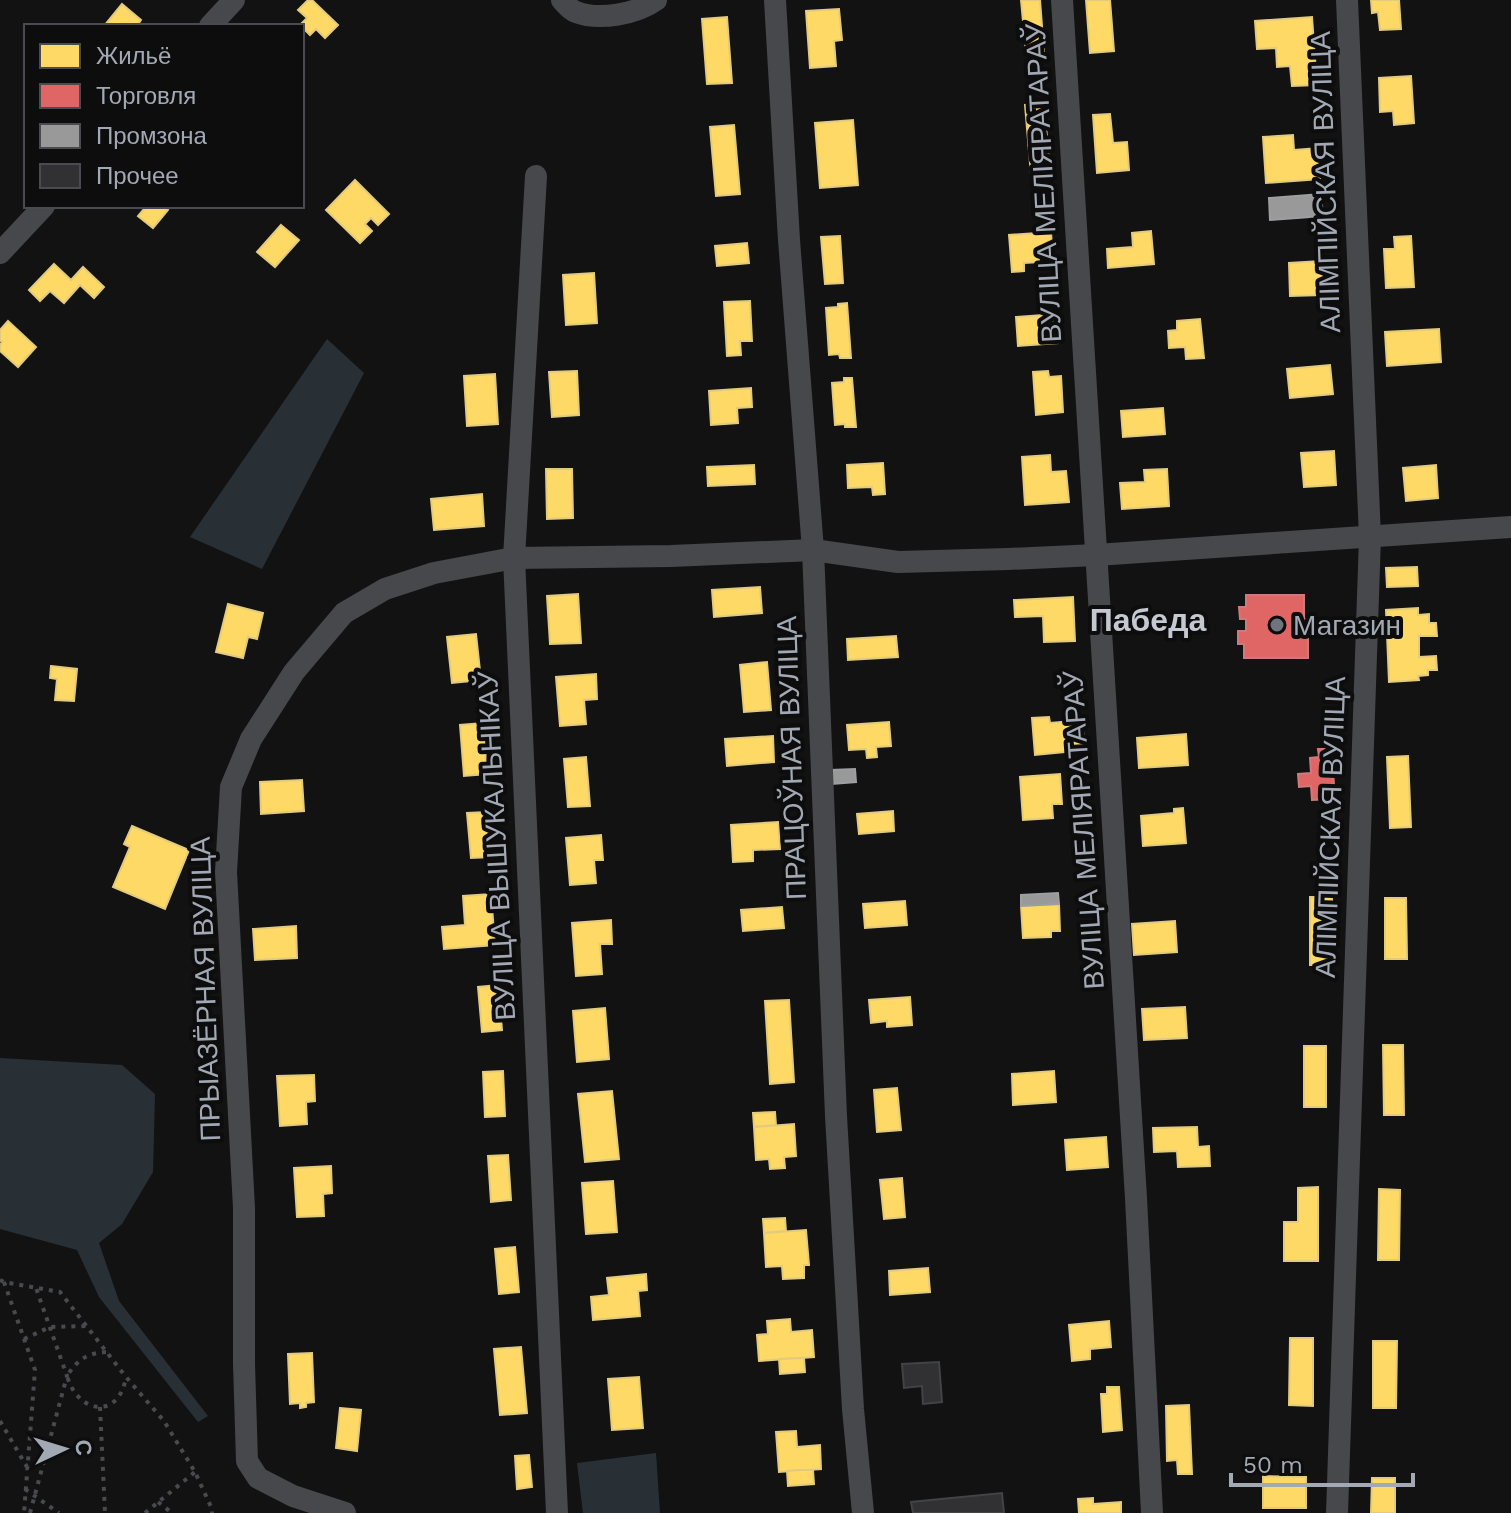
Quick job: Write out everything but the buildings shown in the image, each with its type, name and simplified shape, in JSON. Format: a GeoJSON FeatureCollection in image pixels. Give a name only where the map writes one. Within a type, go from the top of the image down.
{"type":"FeatureCollection","features":[{"type":"Feature","properties":{"kind":"street"},"geometry":{"type":"LineString","coordinates":[[212,24],[234,0]]}},
{"type":"Feature","properties":{"kind":"street"},"geometry":{"type":"LineString","coordinates":[[567,6],[592,16],[644,9],[656,0]]}},
{"type":"Feature","properties":{"kind":"street","name":"ПРАЦОЎНАЯ ВУЛІЦА"},"geometry":{"type":"LineString","coordinates":[[775,0],[789,240],[813,550],[836,1116],[853,1409],[863,1513]]}},
{"type":"Feature","properties":{"kind":"street","name":"ВУЛІЦА МЕЛІЯРАТАРАЎ"},"geometry":{"type":"LineString","coordinates":[[1062,0],[1136,1198],[1152,1513]]}},
{"type":"Feature","properties":{"kind":"street","name":"АЛІМПІЙСКАЯ ВУЛІЦА"},"geometry":{"type":"LineString","coordinates":[[1337,1513],[1370,537],[1347,0]]}},
{"type":"Feature","properties":{"kind":"street","name":"ВУЛІЦА ВЫШУКАЛЬНІКАЎ"},"geometry":{"type":"LineString","coordinates":[[536,176],[514,558],[557,1513]]}},
{"type":"Feature","properties":{"kind":"street"},"geometry":{"type":"LineString","coordinates":[[0,253],[42,208]]}},
{"type":"Feature","properties":{"kind":"street","name":"ПРЫАЗЁРНАЯ ВУЛІЦА"},"geometry":{"type":"LineString","coordinates":[[345,1513],[293,1496],[258,1478],[247,1461],[244,1208],[226,872],[231,787],[251,739],[294,672],[344,613],[385,589],[434,573],[514,558],[813,550],[898,562],[1096,555],[1511,527]]}},
{"type":"Feature","properties":{"kind":"path"},"geometry":{"type":"LineString","coordinates":[[2,1281],[60,1292],[164,1421],[195,1472],[212,1513]]}},
{"type":"Feature","properties":{"kind":"path"},"geometry":{"type":"LineString","coordinates":[[2,1281],[35,1370],[25,1489],[27,1513]]}},
{"type":"Feature","properties":{"kind":"path"},"geometry":{"type":"LineString","coordinates":[[36,1288],[70,1387],[82,1402],[90,1406],[109,1405],[122,1392],[126,1377]]}},
{"type":"Feature","properties":{"kind":"path"},"geometry":{"type":"LineString","coordinates":[[24,1339],[50,1327],[87,1326]]}},
{"type":"Feature","properties":{"kind":"path"},"geometry":{"type":"LineString","coordinates":[[27,1513],[67,1376],[87,1355],[107,1352]]}},
{"type":"Feature","properties":{"kind":"path"},"geometry":{"type":"LineString","coordinates":[[100,1407],[105,1513]]}},
{"type":"Feature","properties":{"kind":"path"},"geometry":{"type":"LineString","coordinates":[[0,1421],[27,1467]]}},
{"type":"Feature","properties":{"kind":"path"},"geometry":{"type":"LineString","coordinates":[[145,1513],[195,1472]]}},
{"type":"Feature","properties":{"kind":"path"},"geometry":{"type":"LineString","coordinates":[[25,1489],[59,1513]]}},
{"type":"Feature","properties":{"kind":"path"},"geometry":{"type":"LineString","coordinates":[[157,1502],[172,1513]]}},
{"type":"Feature","properties":{"kind":"shaded area"},"geometry":{"type":"Polygon","coordinates":[[[327,339],[364,373],[262,569],[190,537],[327,339]]]}},
{"type":"Feature","properties":{"kind":"shaded area"},"geometry":{"type":"Polygon","coordinates":[[[0,1058],[122,1065],[155,1094],[153,1172],[122,1224],[99,1243],[119,1301],[208,1416],[198,1422],[99,1297],[77,1250],[0,1229],[0,1058]]]}},
{"type":"Feature","properties":{"kind":"shaded area"},"geometry":{"type":"Polygon","coordinates":[[[656,1453],[660,1513],[583,1513],[577,1463],[656,1453]]]}},
{"type":"Feature","properties":{"kind":"place","name":"Магазин"},"geometry":{"type":"Point","coordinates":[1277,625]}},
{"type":"Feature","properties":{"kind":"district","name":"Пабеда"},"geometry":{"type":"Point","coordinates":[1148,620]}}]}
